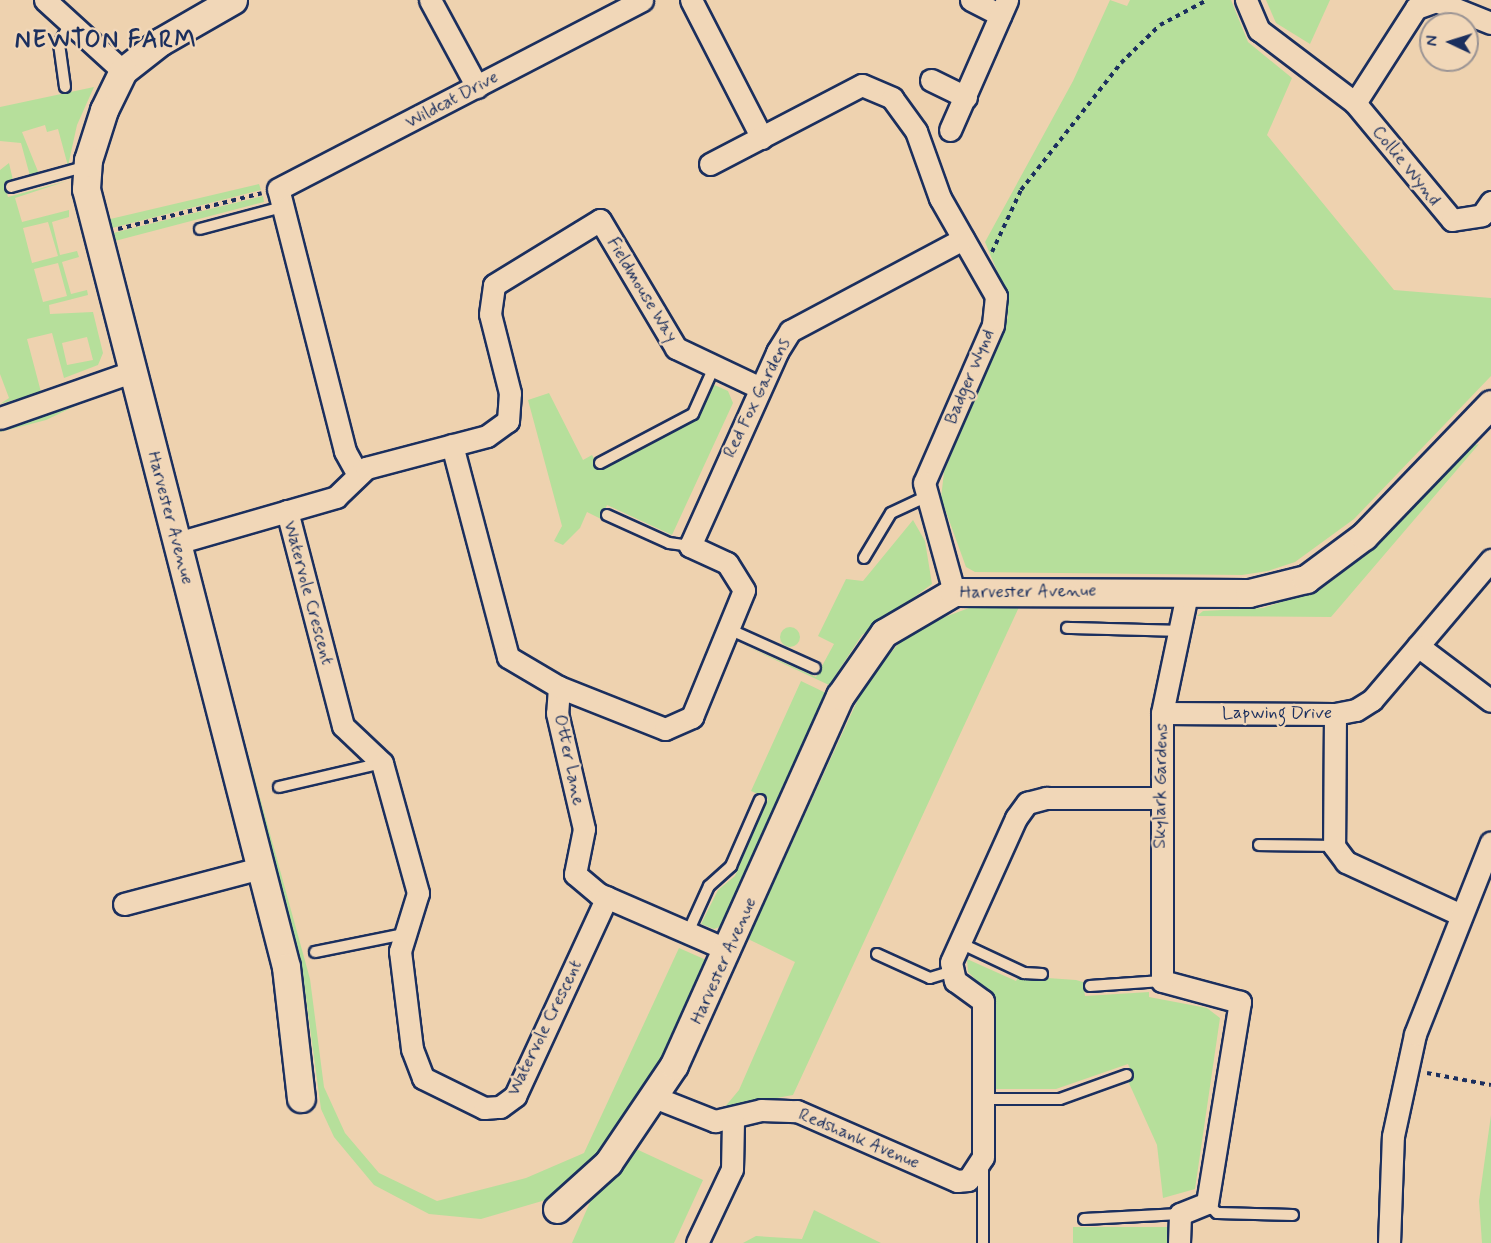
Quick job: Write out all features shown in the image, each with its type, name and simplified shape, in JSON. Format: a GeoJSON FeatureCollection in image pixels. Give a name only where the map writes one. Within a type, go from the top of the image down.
{"type":"FeatureCollection","features":[{"type":"Feature","properties":{"kind":"street"},"geometry":{"type":"LineString","coordinates":[[45,0],[69,25],[123,71]]}},
{"type":"Feature","properties":{"kind":"street","name":"Harvester Avenue"},"geometry":{"type":"LineString","coordinates":[[233,0],[160,42],[123,71],[104,110],[87,166],[93,235],[177,543],[286,967],[301,1098]]}},
{"type":"Feature","properties":{"kind":"street"},"geometry":{"type":"LineString","coordinates":[[430,0],[477,87]]}},
{"type":"Feature","properties":{"kind":"street","name":"Wildcat Drive"},"geometry":{"type":"LineString","coordinates":[[280,198],[477,87],[642,0]]}},
{"type":"Feature","properties":{"kind":"street"},"geometry":{"type":"LineString","coordinates":[[691,0],[762,138],[710,164]]}},
{"type":"Feature","properties":{"kind":"street"},"geometry":{"type":"LineString","coordinates":[[950,130],[1003,8],[970,0]]}},
{"type":"Feature","properties":{"kind":"street","name":"Collie Wynd"},"geometry":{"type":"LineString","coordinates":[[1246,0],[1259,30],[1355,103],[1452,220],[1482,215],[1491,202]]}},
{"type":"Feature","properties":{"kind":"street"},"geometry":{"type":"LineString","coordinates":[[1355,103],[1416,9],[1436,1],[1491,23]]}},
{"type":"Feature","properties":{"kind":"street"},"geometry":{"type":"LineString","coordinates":[[931,80],[966,97]]}},
{"type":"Feature","properties":{"kind":"street","name":"Badger Wynd"},"geometry":{"type":"LineString","coordinates":[[762,138],[862,85],[892,98],[916,131],[940,198],[963,239],[983,265],[996,296],[993,325],[924,483],[954,592]]}},
{"type":"Feature","properties":{"kind":"street"},"geometry":{"type":"LineString","coordinates":[[177,543],[336,497],[357,473],[345,451],[280,198]]}},
{"type":"Feature","properties":{"kind":"street","name":"Fieldmouse Way"},"geometry":{"type":"LineString","coordinates":[[357,473],[488,436],[508,421],[510,393],[490,314],[494,285],[600,220],[676,348],[758,387]]}},
{"type":"Feature","properties":{"kind":"street","name":"Red Fox Gardens"},"geometry":{"type":"LineString","coordinates":[[690,546],[758,387],[790,331],[963,239]]}},
{"type":"Feature","properties":{"kind":"street"},"geometry":{"type":"LineString","coordinates":[[0,418],[130,372]]}},
{"type":"Feature","properties":{"kind":"street","name":"Harvester Avenue"},"geometry":{"type":"LineString","coordinates":[[557,1209],[608,1163],[654,1097],[691,1034],[855,670],[885,633],[954,592],[1187,594],[1268,590],[1328,567],[1490,406]]}},
{"type":"Feature","properties":{"kind":"street"},"geometry":{"type":"LineString","coordinates":[[452,445],[508,657],[559,687],[655,727],[675,729],[692,717],[731,630],[744,590],[738,573],[690,546]]}},
{"type":"Feature","properties":{"kind":"street","name":"Watervole Crescent"},"geometry":{"type":"LineString","coordinates":[[287,511],[344,726],[382,763],[418,899],[400,951],[412,1049],[419,1071],[429,1083],[491,1109],[515,1096],[607,897]]}},
{"type":"Feature","properties":{"kind":"street","name":"Lapwing Drive"},"geometry":{"type":"LineString","coordinates":[[1162,712],[1335,714],[1372,700],[1491,560]]}},
{"type":"Feature","properties":{"kind":"street","name":"Skylark Gardens"},"geometry":{"type":"LineString","coordinates":[[1162,981],[1158,798],[1162,712],[1187,594]]}},
{"type":"Feature","properties":{"kind":"street"},"geometry":{"type":"LineString","coordinates":[[1418,646],[1491,701]]}},
{"type":"Feature","properties":{"kind":"street","name":"Otter Lane"},"geometry":{"type":"LineString","coordinates":[[559,687],[557,713],[584,829],[573,868],[580,880],[607,897],[688,930],[728,950]]}},
{"type":"Feature","properties":{"kind":"street"},"geometry":{"type":"LineString","coordinates":[[1335,714],[1334,846],[1346,862],[1459,914]]}},
{"type":"Feature","properties":{"kind":"street"},"geometry":{"type":"LineString","coordinates":[[983,1157],[983,1001],[955,981],[953,971],[960,943],[1027,803],[1046,798],[1158,798]]}},
{"type":"Feature","properties":{"kind":"street"},"geometry":{"type":"LineString","coordinates":[[1389,1243],[1393,1136],[1407,1070],[1459,914],[1491,842]]}},
{"type":"Feature","properties":{"kind":"street"},"geometry":{"type":"LineString","coordinates":[[123,904],[260,868]]}},
{"type":"Feature","properties":{"kind":"street"},"geometry":{"type":"LineString","coordinates":[[1162,981],[1240,1002],[1207,1203],[1180,1214],[1179,1243]]}},
{"type":"Feature","properties":{"kind":"street","name":"Redshank Avenue"},"geometry":{"type":"LineString","coordinates":[[654,1097],[700,1119],[733,1120],[761,1110],[797,1111],[957,1181],[975,1176],[983,1157]]}},
{"type":"Feature","properties":{"kind":"street"},"geometry":{"type":"LineString","coordinates":[[697,1243],[732,1169],[733,1120]]}},
{"type":"Feature","properties":{"kind":"lane"},"geometry":{"type":"LineString","coordinates":[[65,87],[59,44],[69,25]]}},
{"type":"Feature","properties":{"kind":"lane"},"geometry":{"type":"LineString","coordinates":[[11,187],[87,166]]}},
{"type":"Feature","properties":{"kind":"lane","name":"Wildcat Drive"},"geometry":{"type":"LineString","coordinates":[[200,229],[280,198]]}},
{"type":"Feature","properties":{"kind":"lane"},"geometry":{"type":"LineString","coordinates":[[600,463],[693,414],[714,367]]}},
{"type":"Feature","properties":{"kind":"lane"},"geometry":{"type":"LineString","coordinates":[[864,558],[891,513],[927,496]]}},
{"type":"Feature","properties":{"kind":"lane"},"geometry":{"type":"LineString","coordinates":[[607,515],[669,543],[690,546]]}},
{"type":"Feature","properties":{"kind":"lane"},"geometry":{"type":"LineString","coordinates":[[1067,628],[1178,632]]}},
{"type":"Feature","properties":{"kind":"lane"},"geometry":{"type":"LineString","coordinates":[[731,630],[815,668]]}},
{"type":"Feature","properties":{"kind":"lane"},"geometry":{"type":"LineString","coordinates":[[279,787],[382,763]]}},
{"type":"Feature","properties":{"kind":"lane"},"geometry":{"type":"LineString","coordinates":[[688,930],[710,886],[731,866],[760,800]]}},
{"type":"Feature","properties":{"kind":"lane"},"geometry":{"type":"LineString","coordinates":[[1259,846],[1334,846]]}},
{"type":"Feature","properties":{"kind":"lane"},"geometry":{"type":"LineString","coordinates":[[315,952],[404,934]]}},
{"type":"Feature","properties":{"kind":"lane"},"geometry":{"type":"LineString","coordinates":[[960,943],[1024,973],[1042,974]]}},
{"type":"Feature","properties":{"kind":"lane"},"geometry":{"type":"LineString","coordinates":[[877,954],[930,978],[953,971]]}},
{"type":"Feature","properties":{"kind":"lane"},"geometry":{"type":"LineString","coordinates":[[1090,986],[1162,981]]}},
{"type":"Feature","properties":{"kind":"lane"},"geometry":{"type":"LineString","coordinates":[[984,1100],[1060,1099],[1126,1076]]}},
{"type":"Feature","properties":{"kind":"lane"},"geometry":{"type":"LineString","coordinates":[[983,1157],[983,1243]]}},
{"type":"Feature","properties":{"kind":"lane"},"geometry":{"type":"LineString","coordinates":[[1207,1203],[1217,1213],[1293,1215]]}},
{"type":"Feature","properties":{"kind":"lane"},"geometry":{"type":"LineString","coordinates":[[1084,1219],[1180,1214]]}},
{"type":"Feature","properties":{"kind":"path"},"geometry":{"type":"LineString","coordinates":[[983,265],[1021,190],[1121,63],[1160,25],[1208,0]]}},
{"type":"Feature","properties":{"kind":"path"},"geometry":{"type":"LineString","coordinates":[[93,235],[280,198]]}},
{"type":"Feature","properties":{"kind":"path"},"geometry":{"type":"LineString","coordinates":[[1407,1070],[1491,1085]]}},
{"type":"Feature","properties":{"kind":"green space"},"geometry":{"type":"Polygon","coordinates":[[[1110,0],[1127,6],[1130,0],[1231,0],[1248,42],[1292,78],[1267,135],[1394,290],[1491,298],[1491,376],[1354,519],[1295,562],[1268,571],[1242,575],[975,572],[966,567],[941,498],[944,472],[1008,317],[1005,290],[985,242],[1073,81],[1110,0]]]}},
{"type":"Feature","properties":{"kind":"green space"},"geometry":{"type":"Polygon","coordinates":[[[1266,0],[1330,0],[1310,44],[1276,23],[1266,0]]]}},
{"type":"Feature","properties":{"kind":"green space"},"geometry":{"type":"Polygon","coordinates":[[[94,87],[77,125],[68,166],[58,129],[47,132],[45,125],[22,132],[39,174],[30,176],[21,143],[0,141],[0,107],[94,87]]]}},
{"type":"Feature","properties":{"kind":"green space"},"geometry":{"type":"Polygon","coordinates":[[[9,163],[13,180],[4,183],[8,197],[67,181],[15,198],[22,222],[69,210],[69,217],[52,222],[60,255],[77,251],[79,257],[62,262],[71,294],[87,290],[88,295],[49,305],[50,314],[93,312],[103,353],[98,365],[64,378],[52,333],[27,339],[41,392],[0,404],[9,398],[0,374],[0,170],[9,163]],[[48,222],[23,228],[32,263],[58,256],[48,222]],[[58,263],[34,269],[43,302],[67,296],[58,263]],[[87,337],[62,343],[67,365],[93,360],[87,337]]]}},
{"type":"Feature","properties":{"kind":"green space"},"geometry":{"type":"Polygon","coordinates":[[[259,184],[261,190],[108,229],[106,220],[259,184]]]}},
{"type":"Feature","properties":{"kind":"green space"},"geometry":{"type":"Polygon","coordinates":[[[263,196],[264,202],[111,242],[109,234],[263,196]]]}},
{"type":"Feature","properties":{"kind":"green space"},"geometry":{"type":"Polygon","coordinates":[[[710,383],[728,391],[733,403],[672,535],[607,505],[601,519],[587,512],[580,528],[563,545],[554,541],[562,526],[528,400],[549,393],[583,460],[592,455],[600,469],[695,418],[710,383]]]}},
{"type":"Feature","properties":{"kind":"green space"},"geometry":{"type":"Polygon","coordinates":[[[97,389],[98,395],[46,420],[0,432],[0,426],[44,414],[97,389]]]}},
{"type":"Feature","properties":{"kind":"green space"},"geometry":{"type":"Polygon","coordinates":[[[1479,444],[1331,617],[1197,616],[1203,611],[1263,608],[1321,589],[1371,551],[1471,446],[1479,444]]]}},
{"type":"Feature","properties":{"kind":"green space"},"geometry":{"type":"Polygon","coordinates":[[[913,520],[925,541],[932,584],[862,635],[829,685],[737,642],[816,677],[834,644],[818,636],[846,579],[863,581],[913,520]]]}},
{"type":"Feature","properties":{"kind":"green space"},"geometry":{"type":"Polygon","coordinates":[[[196,565],[310,979],[324,1087],[345,1133],[379,1173],[437,1201],[526,1178],[584,1153],[679,948],[704,959],[707,965],[670,1047],[602,1151],[549,1199],[481,1219],[429,1214],[374,1185],[334,1137],[321,1109],[302,968],[196,565]]]}},
{"type":"Feature","properties":{"kind":"green space"},"geometry":{"type":"Polygon","coordinates":[[[1019,607],[793,1095],[724,1108],[739,1090],[795,962],[748,939],[865,684],[904,637],[934,621],[969,608],[1019,607]]]}},
{"type":"Feature","properties":{"kind":"green space"},"geometry":{"type":"Polygon","coordinates":[[[790,627],[797,630],[800,637],[797,644],[790,647],[783,644],[780,637],[783,630],[790,627]]]}},
{"type":"Feature","properties":{"kind":"green space"},"geometry":{"type":"Polygon","coordinates":[[[801,681],[826,693],[722,926],[714,929],[701,924],[718,890],[735,876],[768,799],[751,791],[801,681]]]}},
{"type":"Feature","properties":{"kind":"green space"},"geometry":{"type":"Polygon","coordinates":[[[967,959],[1016,981],[1019,976],[1076,980],[1083,982],[1085,996],[1149,992],[1149,997],[1207,1008],[1220,1018],[1195,1189],[1163,1198],[1157,1145],[1128,1081],[1134,1079],[1128,1064],[1056,1089],[995,1089],[996,999],[968,972],[967,959]]]}},
{"type":"Feature","properties":{"kind":"green space"},"geometry":{"type":"Polygon","coordinates":[[[1491,1115],[1491,1243],[1482,1243],[1479,1201],[1491,1115]]]}},
{"type":"Feature","properties":{"kind":"green space"},"geometry":{"type":"Polygon","coordinates":[[[634,1148],[703,1180],[674,1243],[572,1243],[591,1200],[634,1148]]]}},
{"type":"Feature","properties":{"kind":"green space"},"geometry":{"type":"Polygon","coordinates":[[[814,1210],[881,1243],[743,1243],[756,1236],[802,1239],[814,1210]]]}},
{"type":"Feature","properties":{"kind":"green space"},"geometry":{"type":"Polygon","coordinates":[[[1073,1227],[1167,1227],[1167,1243],[1073,1243],[1073,1227]]]}},
{"type":"Feature","properties":{"kind":"district","name":"NEWTON FARM"},"geometry":{"type":"Point","coordinates":[106,41]}}]}
